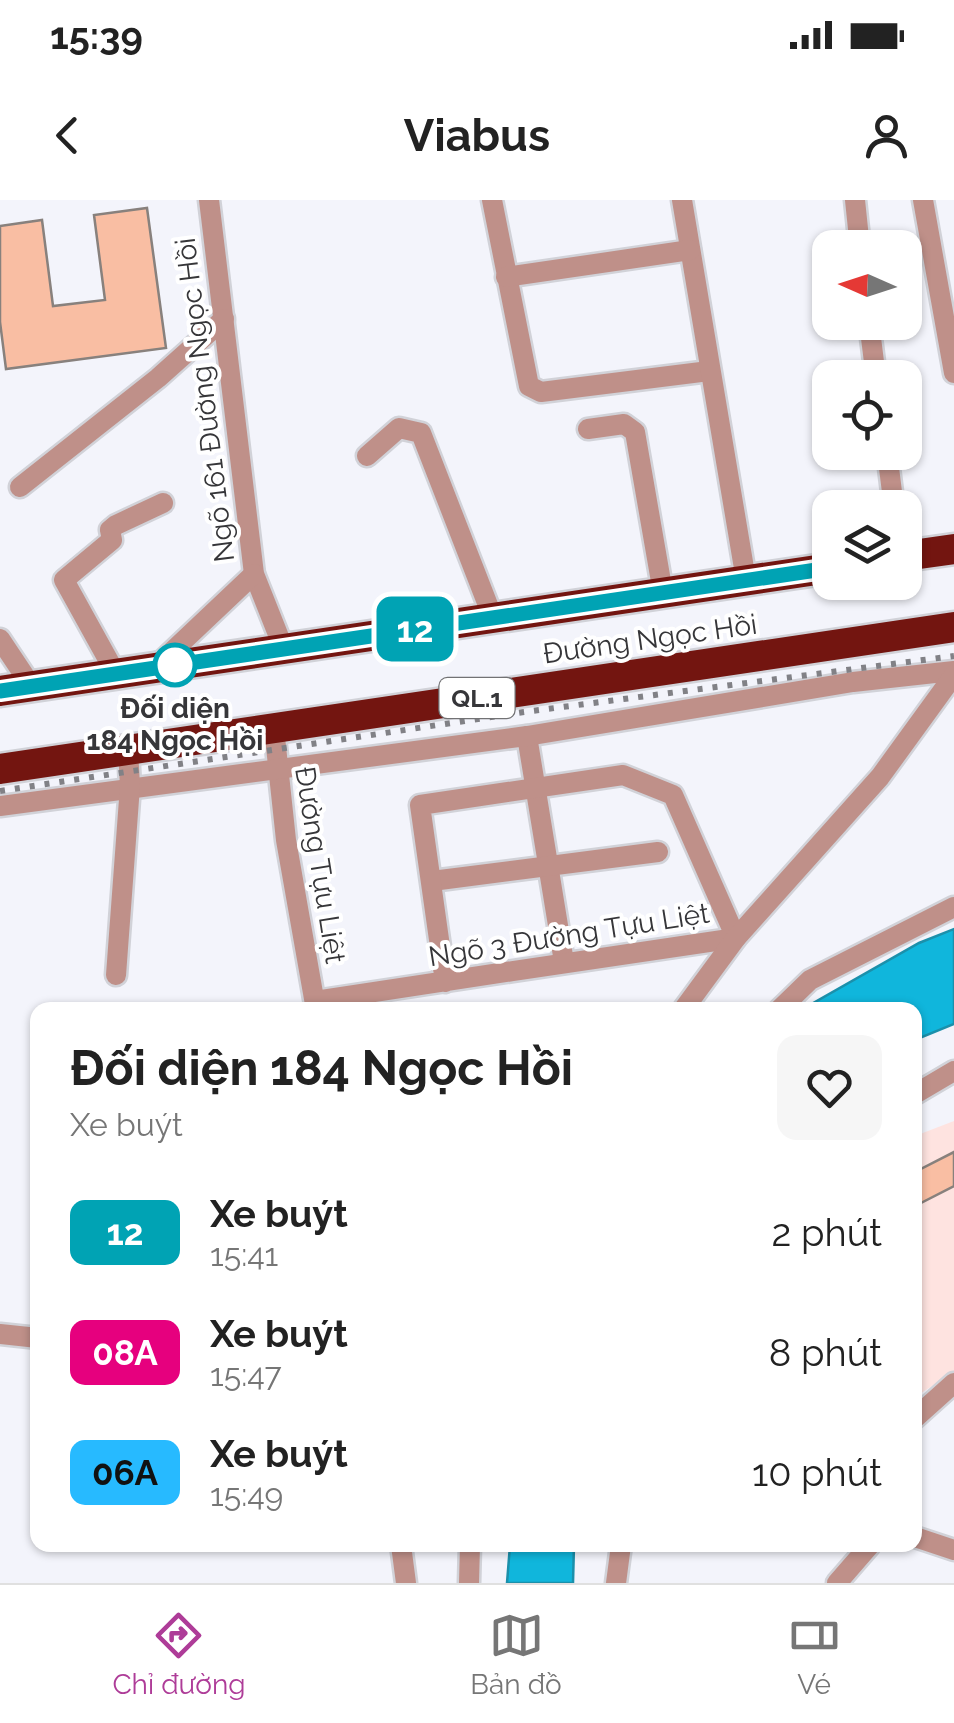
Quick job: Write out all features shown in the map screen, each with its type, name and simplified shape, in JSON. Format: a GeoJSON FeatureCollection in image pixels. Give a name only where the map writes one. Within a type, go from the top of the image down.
{"type":"FeatureCollection","features":[{"type":"Feature","properties":{"kind":"highway"},"geometry":{"type":"LineString","coordinates":[[922,554],[954,549]]}},
{"type":"Feature","properties":{"kind":"highway","name":"Đường Ngọc Hồi"},"geometry":{"type":"LineString","coordinates":[[0,691],[812,571]]}},
{"type":"Feature","properties":{"kind":"highway","name":"Đường Ngọc Hồi"},"geometry":{"type":"LineString","coordinates":[[0,769],[954,627]]}},
{"type":"Feature","properties":{"kind":"street","name":"Ngõ 161 Đường Ngọc Hồi"},"geometry":{"type":"LineString","coordinates":[[208,200],[254,574],[283,647]]}},
{"type":"Feature","properties":{"kind":"street"},"geometry":{"type":"LineString","coordinates":[[492,200],[522,370],[529,386],[541,392],[709,371]]}},
{"type":"Feature","properties":{"kind":"street"},"geometry":{"type":"LineString","coordinates":[[682,200],[746,580]]}},
{"type":"Feature","properties":{"kind":"street"},"geometry":{"type":"LineString","coordinates":[[855,200],[858,230]]}},
{"type":"Feature","properties":{"kind":"street"},"geometry":{"type":"LineString","coordinates":[[923,200],[954,372]]}},
{"type":"Feature","properties":{"kind":"street"},"geometry":{"type":"LineString","coordinates":[[506,277],[690,250]]}},
{"type":"Feature","properties":{"kind":"street"},"geometry":{"type":"LineString","coordinates":[[20,487],[158,378],[224,319]]}},
{"type":"Feature","properties":{"kind":"street"},"geometry":{"type":"LineString","coordinates":[[588,429],[624,424],[635,432],[663,592]]}},
{"type":"Feature","properties":{"kind":"street"},"geometry":{"type":"LineString","coordinates":[[367,456],[399,428],[420,432],[492,618]]}},
{"type":"Feature","properties":{"kind":"street"},"geometry":{"type":"LineString","coordinates":[[163,503],[116,524],[110,530],[112,540],[64,580],[124,673],[162,661],[254,574]]}},
{"type":"Feature","properties":{"kind":"street"},"geometry":{"type":"LineString","coordinates":[[0,638],[32,686]]}},
{"type":"Feature","properties":{"kind":"street"},"geometry":{"type":"LineString","coordinates":[[0,806],[275,766],[527,736],[853,682],[954,673]]}},
{"type":"Feature","properties":{"kind":"street"},"geometry":{"type":"LineString","coordinates":[[689,1002],[736,938],[880,777],[954,673]]}},
{"type":"Feature","properties":{"kind":"street","name":"Đường Tựu Liệt"},"geometry":{"type":"LineString","coordinates":[[274,728],[275,766],[315,1002]]}},
{"type":"Feature","properties":{"kind":"street"},"geometry":{"type":"LineString","coordinates":[[527,736],[564,962]]}},
{"type":"Feature","properties":{"kind":"street"},"geometry":{"type":"LineString","coordinates":[[116,975],[130,786],[128,750]]}},
{"type":"Feature","properties":{"kind":"street","name":"Ngõ 3 Đường Tựu Liệt"},"geometry":{"type":"LineString","coordinates":[[337,1002],[564,962],[736,938],[673,794],[623,775],[536,790]]}},
{"type":"Feature","properties":{"kind":"street"},"geometry":{"type":"LineString","coordinates":[[444,982],[420,805],[536,790]]}},
{"type":"Feature","properties":{"kind":"street"},"geometry":{"type":"LineString","coordinates":[[432,881],[658,852]]}},
{"type":"Feature","properties":{"kind":"street"},"geometry":{"type":"LineString","coordinates":[[787,1002],[810,980],[954,907]]}},
{"type":"Feature","properties":{"kind":"street"},"geometry":{"type":"LineString","coordinates":[[922,1090],[954,1071]]}},
{"type":"Feature","properties":{"kind":"street"},"geometry":{"type":"LineString","coordinates":[[0,1334],[30,1337]]}},
{"type":"Feature","properties":{"kind":"street"},"geometry":{"type":"LineString","coordinates":[[922,1412],[954,1383]]}},
{"type":"Feature","properties":{"kind":"street"},"geometry":{"type":"LineString","coordinates":[[922,1539],[954,1550]]}},
{"type":"Feature","properties":{"kind":"street"},"geometry":{"type":"LineString","coordinates":[[403,1552],[406,1583]]}},
{"type":"Feature","properties":{"kind":"street"},"geometry":{"type":"LineString","coordinates":[[469,1583],[470,1552]]}},
{"type":"Feature","properties":{"kind":"street"},"geometry":{"type":"LineString","coordinates":[[616,1583],[620,1552]]}},
{"type":"Feature","properties":{"kind":"street"},"geometry":{"type":"LineString","coordinates":[[837,1583],[864,1552]]}},
{"type":"Feature","properties":{"kind":"shaded area"},"geometry":{"type":"Polygon","coordinates":[[[954,1121],[954,1372],[922,1393],[922,1133],[954,1121]]]}},
{"type":"Feature","properties":{"kind":"water"},"geometry":{"type":"Polygon","coordinates":[[[954,929],[954,1024],[922,1037],[922,1002],[815,1002],[919,943],[954,929]]]}},
{"type":"Feature","properties":{"kind":"water"},"geometry":{"type":"Polygon","coordinates":[[[509,1552],[574,1552],[573,1583],[507,1583],[509,1552]]]}},
{"type":"Feature","properties":{"kind":"building"},"geometry":{"type":"Polygon","coordinates":[[[147,208],[166,348],[6,369],[0,322],[0,226],[42,220],[53,306],[105,300],[94,215],[147,208]]]}},
{"type":"Feature","properties":{"kind":"building"},"geometry":{"type":"Polygon","coordinates":[[[954,1152],[954,1186],[922,1202],[922,1168],[954,1152]]]}},
{"type":"Feature","properties":{"kind":"railway"},"geometry":{"type":"LineString","coordinates":[[0,791],[524,712],[954,656]]}},
{"type":"Feature","properties":{"kind":"bus line","name":"12"},"geometry":{"type":"LineString","coordinates":[[0,691],[812,571]]}},
{"type":"Feature","properties":{"kind":"place","name":"Đối diện 184 Ngọc Hồi"},"geometry":{"type":"Point","coordinates":[175,665]}}]}
